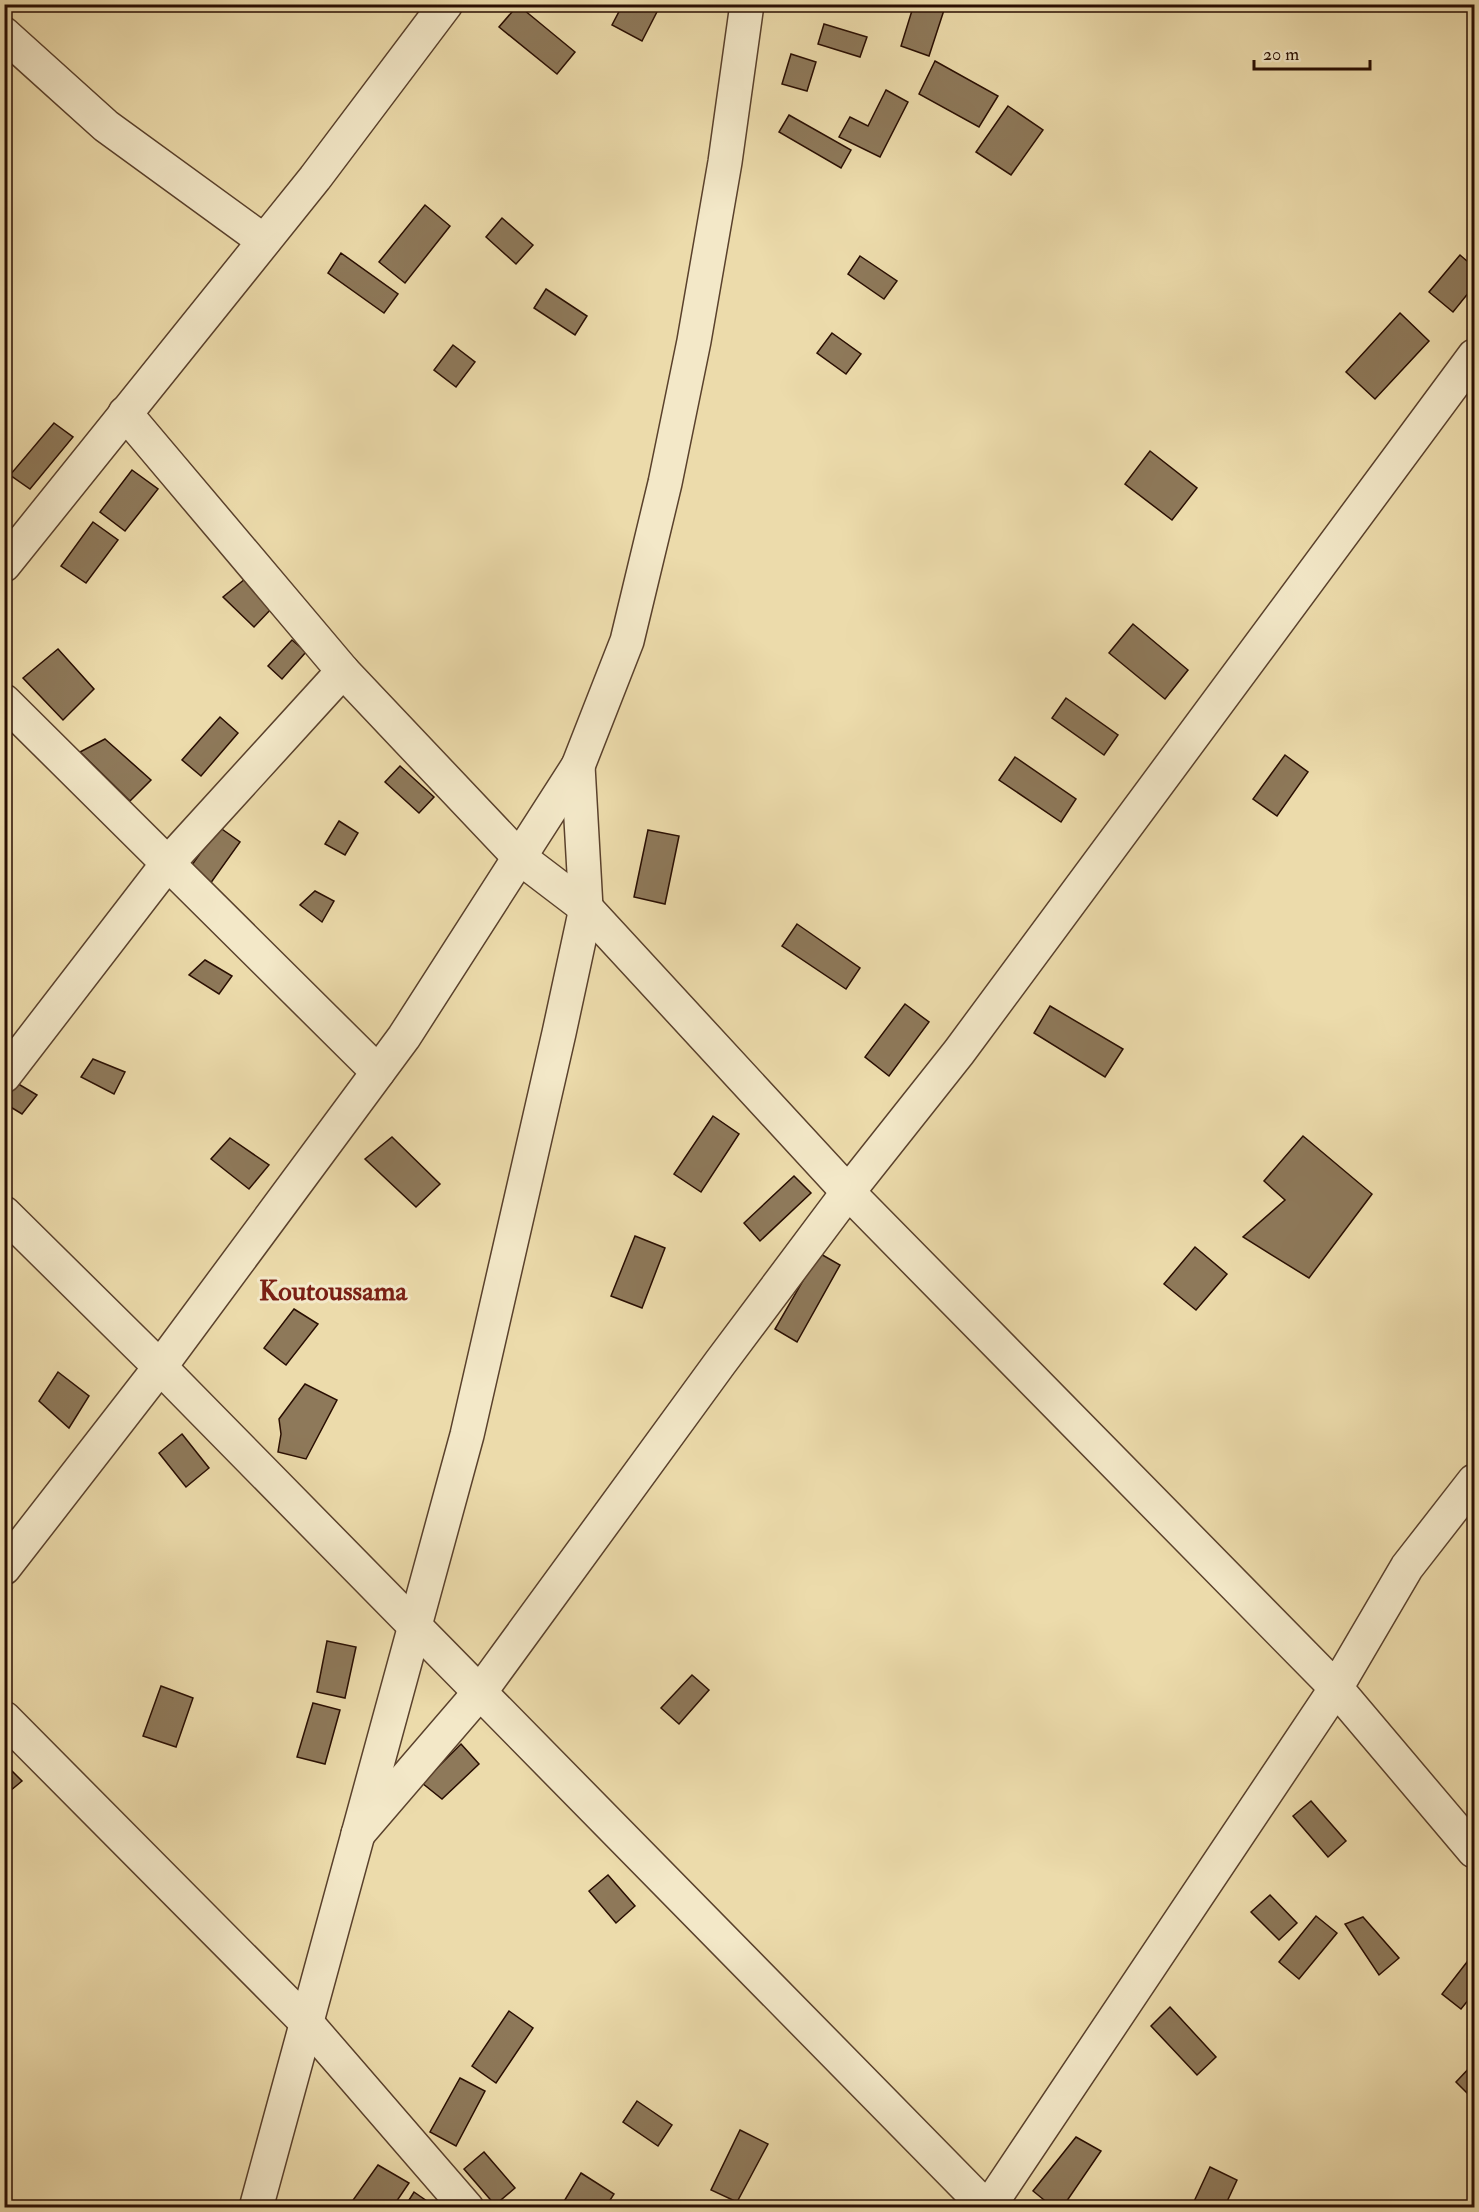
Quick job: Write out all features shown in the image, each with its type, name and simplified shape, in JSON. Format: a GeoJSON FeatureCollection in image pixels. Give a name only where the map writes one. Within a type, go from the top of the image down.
{"type":"FeatureCollection","features":[{"type":"Feature","properties":{"kind":"street"},"geometry":{"type":"LineString","coordinates":[[4,565],[264,241],[446,4]]}},
{"type":"Feature","properties":{"kind":"street"},"geometry":{"type":"LineString","coordinates":[[4,1568],[160,1367],[404,1036],[578,766],[627,641],[665,483],[700,307],[725,162],[747,4]]}},
{"type":"Feature","properties":{"kind":"street"},"geometry":{"type":"LineString","coordinates":[[4,34],[106,126],[264,241]]}},
{"type":"Feature","properties":{"kind":"street"},"geometry":{"type":"LineString","coordinates":[[358,1833],[480,1692],[720,1364],[848,1192],[959,1052],[1474,356]]}},
{"type":"Feature","properties":{"kind":"street"},"geometry":{"type":"LineString","coordinates":[[125,413],[343,671],[519,857],[586,908],[848,1192],[1336,1688],[1474,1851]]}},
{"type":"Feature","properties":{"kind":"street"},"geometry":{"type":"LineString","coordinates":[[4,1076],[168,863],[343,671]]}},
{"type":"Feature","properties":{"kind":"street"},"geometry":{"type":"LineString","coordinates":[[4,701],[378,1072]]}},
{"type":"Feature","properties":{"kind":"street"},"geometry":{"type":"LineString","coordinates":[[256,2208],[467,1435],[586,908],[578,766]]}},
{"type":"Feature","properties":{"kind":"street"},"geometry":{"type":"LineString","coordinates":[[4,1213],[160,1367],[988,2208],[1336,1688],[1407,1567],[1474,1481]]}},
{"type":"Feature","properties":{"kind":"street"},"geometry":{"type":"LineString","coordinates":[[4,1718],[306,2022],[467,2208]]}},
{"type":"Feature","properties":{"kind":"building"},"geometry":{"type":"Polygon","coordinates":[[[623,4],[661,4],[642,41],[612,25],[623,4]]]}},
{"type":"Feature","properties":{"kind":"building"},"geometry":{"type":"Polygon","coordinates":[[[914,4],[946,4],[929,56],[901,46],[914,4]]]}},
{"type":"Feature","properties":{"kind":"building"},"geometry":{"type":"Polygon","coordinates":[[[518,5],[575,52],[557,74],[499,27],[518,5]]]}},
{"type":"Feature","properties":{"kind":"building"},"geometry":{"type":"Polygon","coordinates":[[[824,24],[867,37],[860,57],[818,44],[824,24]]]}},
{"type":"Feature","properties":{"kind":"building"},"geometry":{"type":"Polygon","coordinates":[[[791,54],[816,62],[807,91],[782,84],[791,54]]]}},
{"type":"Feature","properties":{"kind":"building"},"geometry":{"type":"Polygon","coordinates":[[[935,61],[998,96],[979,127],[919,94],[935,61]]]}},
{"type":"Feature","properties":{"kind":"building"},"geometry":{"type":"Polygon","coordinates":[[[886,90],[908,102],[880,157],[839,137],[850,117],[868,126],[886,90]]]}},
{"type":"Feature","properties":{"kind":"building"},"geometry":{"type":"Polygon","coordinates":[[[1008,106],[1043,130],[1011,175],[976,152],[1008,106]]]}},
{"type":"Feature","properties":{"kind":"building"},"geometry":{"type":"Polygon","coordinates":[[[789,115],[851,150],[841,168],[779,132],[789,115]]]}},
{"type":"Feature","properties":{"kind":"building"},"geometry":{"type":"Polygon","coordinates":[[[425,205],[450,226],[405,283],[379,262],[425,205]]]}},
{"type":"Feature","properties":{"kind":"building"},"geometry":{"type":"Polygon","coordinates":[[[502,218],[533,245],[516,264],[486,237],[502,218]]]}},
{"type":"Feature","properties":{"kind":"building"},"geometry":{"type":"Polygon","coordinates":[[[341,253],[398,294],[384,313],[328,273],[341,253]]]}},
{"type":"Feature","properties":{"kind":"building"},"geometry":{"type":"Polygon","coordinates":[[[1460,255],[1474,267],[1474,286],[1453,312],[1429,292],[1460,255]]]}},
{"type":"Feature","properties":{"kind":"building"},"geometry":{"type":"Polygon","coordinates":[[[860,256],[897,281],[884,299],[848,274],[860,256]]]}},
{"type":"Feature","properties":{"kind":"building"},"geometry":{"type":"Polygon","coordinates":[[[546,289],[587,316],[575,335],[534,308],[546,289]]]}},
{"type":"Feature","properties":{"kind":"building"},"geometry":{"type":"Polygon","coordinates":[[[1400,313],[1429,341],[1375,399],[1346,372],[1400,313]]]}},
{"type":"Feature","properties":{"kind":"building"},"geometry":{"type":"Polygon","coordinates":[[[832,333],[861,354],[846,374],[817,353],[832,333]]]}},
{"type":"Feature","properties":{"kind":"building"},"geometry":{"type":"Polygon","coordinates":[[[453,345],[475,362],[456,387],[434,370],[453,345]]]}},
{"type":"Feature","properties":{"kind":"building"},"geometry":{"type":"Polygon","coordinates":[[[54,423],[73,437],[30,489],[10,475],[54,423]]]}},
{"type":"Feature","properties":{"kind":"building"},"geometry":{"type":"Polygon","coordinates":[[[1150,451],[1197,488],[1172,520],[1125,484],[1150,451]]]}},
{"type":"Feature","properties":{"kind":"building"},"geometry":{"type":"Polygon","coordinates":[[[132,470],[158,489],[125,531],[100,512],[132,470]]]}},
{"type":"Feature","properties":{"kind":"building"},"geometry":{"type":"Polygon","coordinates":[[[93,522],[118,540],[86,583],[61,566],[93,522]]]}},
{"type":"Feature","properties":{"kind":"building"},"geometry":{"type":"Polygon","coordinates":[[[245,579],[273,607],[254,627],[223,597],[245,579]]]}},
{"type":"Feature","properties":{"kind":"building"},"geometry":{"type":"Polygon","coordinates":[[[1133,624],[1188,670],[1165,699],[1109,653],[1133,624]]]}},
{"type":"Feature","properties":{"kind":"building"},"geometry":{"type":"Polygon","coordinates":[[[292,640],[306,652],[282,679],[268,666],[292,640]]]}},
{"type":"Feature","properties":{"kind":"building"},"geometry":{"type":"Polygon","coordinates":[[[58,649],[94,689],[63,720],[23,678],[58,649]]]}},
{"type":"Feature","properties":{"kind":"building"},"geometry":{"type":"Polygon","coordinates":[[[1066,698],[1118,735],[1104,755],[1052,718],[1066,698]]]}},
{"type":"Feature","properties":{"kind":"building"},"geometry":{"type":"Polygon","coordinates":[[[220,717],[238,733],[201,776],[182,760],[220,717]]]}},
{"type":"Feature","properties":{"kind":"building"},"geometry":{"type":"Polygon","coordinates":[[[105,739],[151,780],[130,801],[80,752],[105,739]]]}},
{"type":"Feature","properties":{"kind":"building"},"geometry":{"type":"Polygon","coordinates":[[[1285,755],[1308,772],[1277,816],[1253,799],[1285,755]]]}},
{"type":"Feature","properties":{"kind":"building"},"geometry":{"type":"Polygon","coordinates":[[[1015,757],[1076,799],[1061,822],[999,780],[1015,757]]]}},
{"type":"Feature","properties":{"kind":"building"},"geometry":{"type":"Polygon","coordinates":[[[400,766],[434,797],[419,813],[385,782],[400,766]]]}},
{"type":"Feature","properties":{"kind":"building"},"geometry":{"type":"Polygon","coordinates":[[[339,821],[358,833],[345,855],[325,844],[339,821]]]}},
{"type":"Feature","properties":{"kind":"building"},"geometry":{"type":"Polygon","coordinates":[[[219,827],[240,842],[210,884],[189,869],[219,827]]]}},
{"type":"Feature","properties":{"kind":"building"},"geometry":{"type":"Polygon","coordinates":[[[648,830],[679,836],[665,904],[634,897],[648,830]]]}},
{"type":"Feature","properties":{"kind":"building"},"geometry":{"type":"Polygon","coordinates":[[[315,891],[334,901],[322,922],[300,905],[315,891]]]}},
{"type":"Feature","properties":{"kind":"building"},"geometry":{"type":"Polygon","coordinates":[[[797,924],[860,968],[846,989],[782,946],[797,924]]]}},
{"type":"Feature","properties":{"kind":"building"},"geometry":{"type":"Polygon","coordinates":[[[205,960],[232,976],[219,994],[189,975],[205,960]]]}},
{"type":"Feature","properties":{"kind":"building"},"geometry":{"type":"Polygon","coordinates":[[[905,1004],[929,1022],[889,1076],[865,1057],[905,1004]]]}},
{"type":"Feature","properties":{"kind":"building"},"geometry":{"type":"Polygon","coordinates":[[[1050,1006],[1123,1049],[1105,1077],[1034,1033],[1050,1006]]]}},
{"type":"Feature","properties":{"kind":"building"},"geometry":{"type":"Polygon","coordinates":[[[93,1059],[125,1072],[114,1094],[81,1077],[93,1059]]]}},
{"type":"Feature","properties":{"kind":"building"},"geometry":{"type":"Polygon","coordinates":[[[15,1082],[37,1095],[22,1114],[4,1103],[4,1096],[15,1082]]]}},
{"type":"Feature","properties":{"kind":"building"},"geometry":{"type":"Polygon","coordinates":[[[713,1116],[739,1134],[701,1192],[674,1174],[713,1116]]]}},
{"type":"Feature","properties":{"kind":"building"},"geometry":{"type":"Polygon","coordinates":[[[1303,1136],[1372,1194],[1309,1278],[1243,1237],[1285,1200],[1264,1181],[1303,1136]]]}},
{"type":"Feature","properties":{"kind":"building"},"geometry":{"type":"Polygon","coordinates":[[[392,1137],[440,1184],[416,1207],[365,1159],[392,1137]]]}},
{"type":"Feature","properties":{"kind":"building"},"geometry":{"type":"Polygon","coordinates":[[[230,1138],[269,1165],[249,1189],[211,1159],[230,1138]]]}},
{"type":"Feature","properties":{"kind":"building"},"geometry":{"type":"Polygon","coordinates":[[[794,1176],[811,1193],[760,1241],[744,1223],[794,1176]]]}},
{"type":"Feature","properties":{"kind":"building"},"geometry":{"type":"Polygon","coordinates":[[[635,1236],[665,1248],[642,1308],[611,1296],[635,1236]]]}},
{"type":"Feature","properties":{"kind":"building"},"geometry":{"type":"Polygon","coordinates":[[[1195,1247],[1227,1274],[1196,1310],[1164,1284],[1195,1247]]]}},
{"type":"Feature","properties":{"kind":"building"},"geometry":{"type":"Polygon","coordinates":[[[819,1253],[840,1265],[797,1342],[775,1329],[819,1253]]]}},
{"type":"Feature","properties":{"kind":"building"},"geometry":{"type":"Polygon","coordinates":[[[294,1309],[318,1324],[286,1365],[264,1348],[294,1309]]]}},
{"type":"Feature","properties":{"kind":"building"},"geometry":{"type":"Polygon","coordinates":[[[58,1372],[89,1396],[69,1428],[39,1401],[58,1372]]]}},
{"type":"Feature","properties":{"kind":"building"},"geometry":{"type":"Polygon","coordinates":[[[305,1384],[337,1400],[306,1459],[278,1452],[281,1434],[279,1419],[305,1384]]]}},
{"type":"Feature","properties":{"kind":"building"},"geometry":{"type":"Polygon","coordinates":[[[182,1434],[209,1468],[186,1487],[159,1453],[182,1434]]]}},
{"type":"Feature","properties":{"kind":"building"},"geometry":{"type":"Polygon","coordinates":[[[327,1641],[356,1647],[345,1698],[317,1692],[327,1641]]]}},
{"type":"Feature","properties":{"kind":"building"},"geometry":{"type":"Polygon","coordinates":[[[692,1675],[709,1690],[679,1724],[661,1708],[692,1675]]]}},
{"type":"Feature","properties":{"kind":"building"},"geometry":{"type":"Polygon","coordinates":[[[161,1686],[193,1698],[176,1747],[143,1736],[161,1686]]]}},
{"type":"Feature","properties":{"kind":"building"},"geometry":{"type":"Polygon","coordinates":[[[313,1703],[340,1710],[325,1764],[297,1757],[313,1703]]]}},
{"type":"Feature","properties":{"kind":"building"},"geometry":{"type":"Polygon","coordinates":[[[461,1744],[479,1764],[442,1799],[422,1783],[461,1744]]]}},
{"type":"Feature","properties":{"kind":"building"},"geometry":{"type":"Polygon","coordinates":[[[4,1763],[22,1781],[4,1796],[4,1763]]]}},
{"type":"Feature","properties":{"kind":"building"},"geometry":{"type":"Polygon","coordinates":[[[1311,1801],[1346,1841],[1328,1857],[1293,1816],[1311,1801]]]}},
{"type":"Feature","properties":{"kind":"building"},"geometry":{"type":"Polygon","coordinates":[[[608,1875],[635,1906],[616,1923],[589,1891],[608,1875]]]}},
{"type":"Feature","properties":{"kind":"building"},"geometry":{"type":"Polygon","coordinates":[[[1270,1895],[1297,1923],[1279,1940],[1251,1912],[1270,1895]]]}},
{"type":"Feature","properties":{"kind":"building"},"geometry":{"type":"Polygon","coordinates":[[[1316,1916],[1337,1933],[1299,1979],[1279,1962],[1316,1916]]]}},
{"type":"Feature","properties":{"kind":"building"},"geometry":{"type":"Polygon","coordinates":[[[1363,1917],[1399,1958],[1379,1975],[1345,1924],[1363,1917]]]}},
{"type":"Feature","properties":{"kind":"building"},"geometry":{"type":"Polygon","coordinates":[[[1474,1953],[1474,1993],[1461,2009],[1442,1994],[1474,1953]]]}},
{"type":"Feature","properties":{"kind":"building"},"geometry":{"type":"Polygon","coordinates":[[[1170,2007],[1216,2057],[1197,2075],[1151,2026],[1170,2007]]]}},
{"type":"Feature","properties":{"kind":"building"},"geometry":{"type":"Polygon","coordinates":[[[509,2011],[533,2028],[496,2083],[472,2066],[509,2011]]]}},
{"type":"Feature","properties":{"kind":"building"},"geometry":{"type":"Polygon","coordinates":[[[1474,2063],[1474,2100],[1456,2082],[1474,2063]]]}},
{"type":"Feature","properties":{"kind":"building"},"geometry":{"type":"Polygon","coordinates":[[[460,2078],[485,2091],[456,2146],[430,2132],[460,2078]]]}},
{"type":"Feature","properties":{"kind":"building"},"geometry":{"type":"Polygon","coordinates":[[[637,2101],[672,2125],[658,2146],[623,2122],[637,2101]]]}},
{"type":"Feature","properties":{"kind":"building"},"geometry":{"type":"Polygon","coordinates":[[[740,2130],[768,2144],[737,2202],[711,2190],[740,2130]]]}},
{"type":"Feature","properties":{"kind":"building"},"geometry":{"type":"Polygon","coordinates":[[[1076,2137],[1101,2151],[1062,2208],[1054,2208],[1033,2191],[1076,2137]]]}},
{"type":"Feature","properties":{"kind":"building"},"geometry":{"type":"Polygon","coordinates":[[[484,2152],[515,2188],[495,2205],[464,2169],[484,2152]]]}},
{"type":"Feature","properties":{"kind":"building"},"geometry":{"type":"Polygon","coordinates":[[[378,2165],[409,2183],[392,2208],[359,2208],[351,2203],[378,2165]]]}},
{"type":"Feature","properties":{"kind":"building"},"geometry":{"type":"Polygon","coordinates":[[[1210,2167],[1237,2180],[1224,2208],[1191,2208],[1210,2167]]]}},
{"type":"Feature","properties":{"kind":"building"},"geometry":{"type":"Polygon","coordinates":[[[581,2173],[614,2194],[605,2208],[560,2208],[581,2173]]]}},
{"type":"Feature","properties":{"kind":"building"},"geometry":{"type":"Polygon","coordinates":[[[414,2192],[437,2208],[404,2208],[414,2192]]]}},
{"type":"Feature","properties":{"kind":"district","name":"Koutoussama"},"geometry":{"type":"Point","coordinates":[333,1290]}}]}
